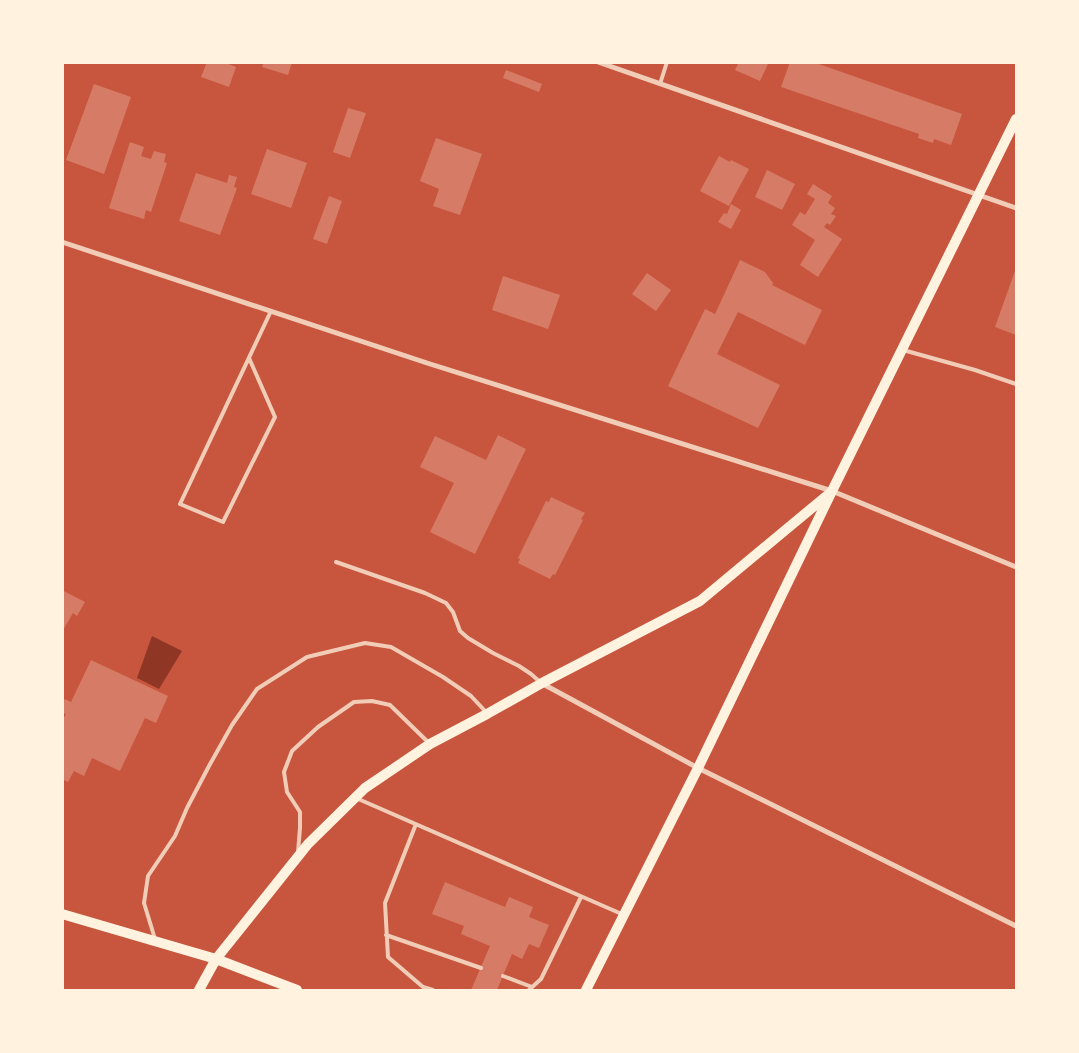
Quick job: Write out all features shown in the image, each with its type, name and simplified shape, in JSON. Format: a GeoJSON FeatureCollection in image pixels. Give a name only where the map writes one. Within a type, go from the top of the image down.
{"type":"FeatureCollection","features":[{"type":"Feature","properties":{"kind":"main road"},"geometry":{"type":"LineString","coordinates":[[586,990],[698,768],[832,491],[980,196],[1016,119]]}},
{"type":"Feature","properties":{"kind":"main road"},"geometry":{"type":"LineString","coordinates":[[199,990],[216,959],[308,844],[365,788],[430,744],[700,601],[832,491]]}},
{"type":"Feature","properties":{"kind":"main road"},"geometry":{"type":"LineString","coordinates":[[62,914],[216,959],[297,990]]}},
{"type":"Feature","properties":{"kind":"street"},"geometry":{"type":"LineString","coordinates":[[598,62],[1016,208]]}},
{"type":"Feature","properties":{"kind":"street"},"geometry":{"type":"LineString","coordinates":[[62,242],[427,363],[832,491],[1016,567]]}},
{"type":"Feature","properties":{"kind":"street"},"geometry":{"type":"LineString","coordinates":[[542,683],[698,768],[1016,926]]}},
{"type":"Feature","properties":{"kind":"lane"},"geometry":{"type":"LineString","coordinates":[[660,84],[667,62]]}},
{"type":"Feature","properties":{"kind":"lane"},"geometry":{"type":"LineString","coordinates":[[249,358],[275,417],[223,522],[180,504],[271,311]]}},
{"type":"Feature","properties":{"kind":"lane"},"geometry":{"type":"LineString","coordinates":[[903,350],[1016,384]]}},
{"type":"Feature","properties":{"kind":"lane"},"geometry":{"type":"LineString","coordinates":[[336,562],[425,593],[446,603],[460,631],[468,638],[519,666],[542,683]]}},
{"type":"Feature","properties":{"kind":"lane"},"geometry":{"type":"LineString","coordinates":[[156,941],[144,902],[148,876],[175,836],[187,808],[232,725],[258,689],[307,657],[364,643],[391,647],[443,677],[471,696],[487,714]]}},
{"type":"Feature","properties":{"kind":"lane"},"geometry":{"type":"LineString","coordinates":[[298,857],[300,812],[287,792],[284,772],[292,751],[318,727],[354,702],[372,701],[390,705],[430,744]]}},
{"type":"Feature","properties":{"kind":"lane"},"geometry":{"type":"LineString","coordinates":[[356,798],[624,916]]}},
{"type":"Feature","properties":{"kind":"lane"},"geometry":{"type":"LineString","coordinates":[[416,824],[384,903],[388,957],[423,987],[433,990]]}},
{"type":"Feature","properties":{"kind":"lane"},"geometry":{"type":"LineString","coordinates":[[504,976],[530,989],[541,979],[581,897]]}},
{"type":"Feature","properties":{"kind":"lane"},"geometry":{"type":"LineString","coordinates":[[386,935],[481,968]]}},
{"type":"Feature","properties":{"kind":"shaded area"},"geometry":{"type":"Polygon","coordinates":[[[152,636],[182,651],[159,689],[137,678],[152,636]]]}},
{"type":"Feature","properties":{"kind":"building"},"geometry":{"type":"Polygon","coordinates":[[[207,62],[223,62],[236,67],[229,87],[201,77],[207,62]]]}},
{"type":"Feature","properties":{"kind":"building"},"geometry":{"type":"Polygon","coordinates":[[[264,62],[292,62],[288,75],[262,67],[264,62]]]}},
{"type":"Feature","properties":{"kind":"building"},"geometry":{"type":"Polygon","coordinates":[[[739,62],[769,62],[760,81],[735,70],[739,62]]]}},
{"type":"Feature","properties":{"kind":"building"},"geometry":{"type":"Polygon","coordinates":[[[790,62],[813,62],[962,114],[951,145],[934,139],[933,143],[918,138],[919,134],[781,87],[790,62]]]}},
{"type":"Feature","properties":{"kind":"building"},"geometry":{"type":"Polygon","coordinates":[[[506,70],[542,84],[539,92],[503,78],[506,70]]]}},
{"type":"Feature","properties":{"kind":"building"},"geometry":{"type":"Polygon","coordinates":[[[94,84],[131,97],[104,174],[66,160],[94,84]]]}},
{"type":"Feature","properties":{"kind":"building"},"geometry":{"type":"Polygon","coordinates":[[[348,108],[366,113],[350,158],[333,152],[348,108]]]}},
{"type":"Feature","properties":{"kind":"building"},"geometry":{"type":"Polygon","coordinates":[[[436,138],[482,154],[460,215],[433,206],[439,189],[420,181],[436,138]]]}},
{"type":"Feature","properties":{"kind":"building"},"geometry":{"type":"Polygon","coordinates":[[[130,142],[144,147],[141,156],[151,159],[154,151],[166,154],[164,162],[167,163],[151,212],[146,210],[144,219],[109,208],[130,142]]]}},
{"type":"Feature","properties":{"kind":"building"},"geometry":{"type":"Polygon","coordinates":[[[267,149],[307,163],[291,208],[251,194],[267,149]]]}},
{"type":"Feature","properties":{"kind":"building"},"geometry":{"type":"Polygon","coordinates":[[[719,156],[749,169],[729,206],[700,191],[719,156]]]}},
{"type":"Feature","properties":{"kind":"building"},"geometry":{"type":"Polygon","coordinates":[[[767,170],[795,184],[782,210],[755,197],[767,170]]]}},
{"type":"Feature","properties":{"kind":"building"},"geometry":{"type":"Polygon","coordinates":[[[196,173],[227,183],[229,175],[237,177],[234,187],[237,188],[220,235],[179,221],[196,173]]]}},
{"type":"Feature","properties":{"kind":"building"},"geometry":{"type":"Polygon","coordinates":[[[813,184],[832,196],[828,203],[835,208],[831,214],[836,216],[830,225],[827,223],[824,227],[842,239],[818,277],[800,265],[815,240],[792,225],[800,212],[805,215],[815,199],[807,194],[813,184]]]}},
{"type":"Feature","properties":{"kind":"building"},"geometry":{"type":"Polygon","coordinates":[[[329,196],[342,201],[327,244],[313,239],[329,196]]]}},
{"type":"Feature","properties":{"kind":"building"},"geometry":{"type":"Polygon","coordinates":[[[731,204],[741,210],[731,229],[718,222],[724,213],[727,214],[731,204]]]}},
{"type":"Feature","properties":{"kind":"building"},"geometry":{"type":"Polygon","coordinates":[[[740,260],[765,272],[773,283],[772,285],[822,310],[805,345],[738,312],[717,354],[780,385],[758,428],[668,386],[705,309],[715,314],[740,260]]]}},
{"type":"Feature","properties":{"kind":"building"},"geometry":{"type":"Polygon","coordinates":[[[1016,268],[1016,335],[995,327],[1016,268]]]}},
{"type":"Feature","properties":{"kind":"building"},"geometry":{"type":"Polygon","coordinates":[[[647,273],[671,290],[656,311],[632,294],[647,273]]]}},
{"type":"Feature","properties":{"kind":"building"},"geometry":{"type":"Polygon","coordinates":[[[503,276],[560,295],[548,329],[492,310],[503,276]]]}},
{"type":"Feature","properties":{"kind":"building"},"geometry":{"type":"Polygon","coordinates":[[[498,435],[526,449],[475,554],[430,532],[454,483],[420,467],[435,436],[486,460],[498,435]]]}},
{"type":"Feature","properties":{"kind":"building"},"geometry":{"type":"Polygon","coordinates":[[[551,497],[585,513],[555,575],[553,574],[550,579],[518,563],[520,559],[518,558],[546,501],[549,502],[551,497]]]}},
{"type":"Feature","properties":{"kind":"building"},"geometry":{"type":"Polygon","coordinates":[[[62,590],[85,602],[77,616],[73,613],[62,632],[62,590]]]}},
{"type":"Feature","properties":{"kind":"building"},"geometry":{"type":"Polygon","coordinates":[[[91,660],[168,696],[156,723],[145,718],[120,771],[92,758],[84,776],[74,771],[68,782],[62,779],[62,721],[66,714],[62,713],[62,704],[65,699],[71,702],[91,660]]]}},
{"type":"Feature","properties":{"kind":"building"},"geometry":{"type":"Polygon","coordinates":[[[445,882],[505,907],[509,897],[533,907],[529,917],[549,925],[539,948],[529,944],[522,959],[512,954],[497,990],[471,990],[490,946],[461,934],[464,926],[432,914],[445,882]]]}}]}
